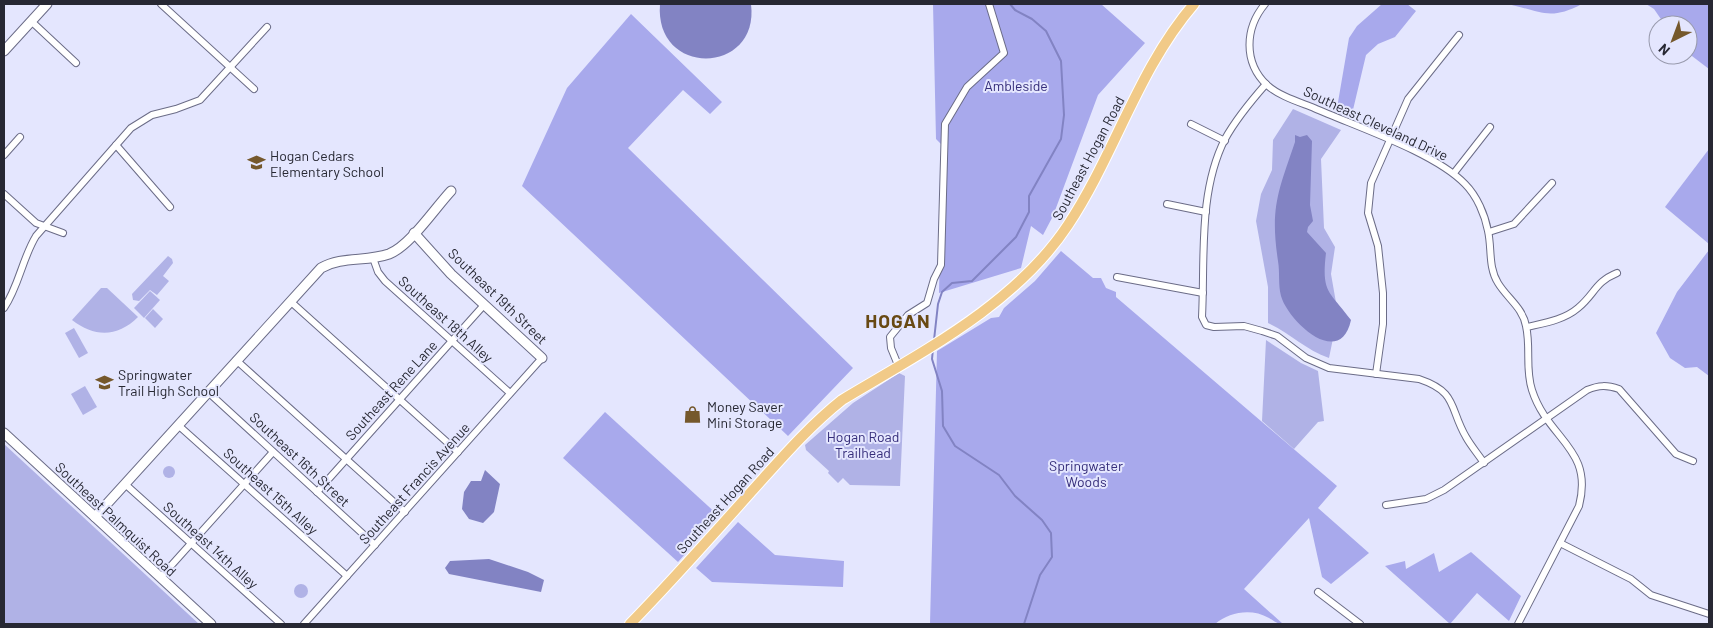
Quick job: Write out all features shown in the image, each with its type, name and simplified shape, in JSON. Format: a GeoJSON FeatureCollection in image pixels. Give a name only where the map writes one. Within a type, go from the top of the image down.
{"type":"FeatureCollection","features":[{"type":"Feature","properties":{"kind":"main road","name":"Southeast Hogan Road"},"geometry":{"type":"LineString","coordinates":[[630,624],[807,430],[842,400],[923,350],[1015,287],[1057,240],[1090,188],[1160,50],[1194,4]]}},
{"type":"Feature","properties":{"kind":"street"},"geometry":{"type":"LineString","coordinates":[[4,52],[47,4]]}},
{"type":"Feature","properties":{"kind":"street"},"geometry":{"type":"LineString","coordinates":[[161,4],[254,89]]}},
{"type":"Feature","properties":{"kind":"street"},"geometry":{"type":"LineString","coordinates":[[898,365],[891,348],[890,337],[908,315],[928,303],[932,284],[941,265],[945,124],[967,87],[1004,51],[997,36],[989,4]]}},
{"type":"Feature","properties":{"kind":"street"},"geometry":{"type":"LineString","coordinates":[[1266,4],[1251,27],[1249,47],[1254,67],[1266,84],[1238,118],[1225,141],[1215,166],[1206,212],[1202,316],[1206,325],[1214,327],[1244,326],[1277,336],[1306,358],[1330,368],[1419,379],[1441,389],[1456,409],[1466,438],[1484,463]]}},
{"type":"Feature","properties":{"kind":"street"},"geometry":{"type":"LineString","coordinates":[[31,21],[76,63]]}},
{"type":"Feature","properties":{"kind":"street"},"geometry":{"type":"LineString","coordinates":[[4,308],[17,284],[27,252],[44,226],[131,128],[152,115],[200,100],[267,27]]}},
{"type":"Feature","properties":{"kind":"street"},"geometry":{"type":"LineString","coordinates":[[1376,374],[1383,324],[1382,267],[1368,212],[1371,183],[1414,89],[1460,35]]}},
{"type":"Feature","properties":{"kind":"street","name":"Southeast Cleveland Drive"},"geometry":{"type":"LineString","coordinates":[[1266,84],[1304,104],[1441,164],[1454,173],[1476,198],[1489,232],[1492,268],[1498,283],[1520,311],[1527,327],[1527,370],[1532,391],[1546,420],[1576,456],[1583,474],[1583,490],[1579,506],[1560,542]]}},
{"type":"Feature","properties":{"kind":"street"},"geometry":{"type":"LineString","coordinates":[[1191,124],[1225,141]]}},
{"type":"Feature","properties":{"kind":"street"},"geometry":{"type":"LineString","coordinates":[[1454,173],[1490,128]]}},
{"type":"Feature","properties":{"kind":"street"},"geometry":{"type":"LineString","coordinates":[[4,155],[20,137]]}},
{"type":"Feature","properties":{"kind":"street"},"geometry":{"type":"LineString","coordinates":[[116,145],[170,207]]}},
{"type":"Feature","properties":{"kind":"street"},"geometry":{"type":"LineString","coordinates":[[1489,232],[1514,224],[1552,183]]}},
{"type":"Feature","properties":{"kind":"street"},"geometry":{"type":"LineString","coordinates":[[94,517],[315,274],[328,264],[373,258],[397,249],[414,233],[451,191]]}},
{"type":"Feature","properties":{"kind":"street"},"geometry":{"type":"LineString","coordinates":[[4,194],[36,223],[63,233]]}},
{"type":"Feature","properties":{"kind":"street"},"geometry":{"type":"LineString","coordinates":[[1167,204],[1206,212]]}},
{"type":"Feature","properties":{"kind":"street","name":"Southeast 19th Street"},"geometry":{"type":"LineString","coordinates":[[414,233],[451,274],[542,358]]}},
{"type":"Feature","properties":{"kind":"street","name":"Southeast 18th Alley"},"geometry":{"type":"LineString","coordinates":[[373,258],[382,277],[510,393]]}},
{"type":"Feature","properties":{"kind":"street"},"geometry":{"type":"LineString","coordinates":[[1527,327],[1556,320],[1577,309],[1603,279],[1617,272]]}},
{"type":"Feature","properties":{"kind":"street"},"geometry":{"type":"LineString","coordinates":[[1117,277],[1203,293]]}},
{"type":"Feature","properties":{"kind":"street"},"geometry":{"type":"LineString","coordinates":[[290,301],[458,452]]}},
{"type":"Feature","properties":{"kind":"street","name":"Southeast Rene Lane"},"geometry":{"type":"LineString","coordinates":[[317,492],[484,306]]}},
{"type":"Feature","properties":{"kind":"street","name":"Southeast Francis Avenue"},"geometry":{"type":"LineString","coordinates":[[304,624],[542,358]]}},
{"type":"Feature","properties":{"kind":"street"},"geometry":{"type":"LineString","coordinates":[[236,360],[405,512]]}},
{"type":"Feature","properties":{"kind":"street"},"geometry":{"type":"LineString","coordinates":[[1386,505],[1426,499],[1453,485],[1587,390],[1596,386],[1611,386],[1627,396],[1676,454],[1693,461]]}},
{"type":"Feature","properties":{"kind":"street","name":"Southeast 16th Street"},"geometry":{"type":"LineString","coordinates":[[208,392],[375,545]]}},
{"type":"Feature","properties":{"kind":"street","name":"Southeast 15th Alley"},"geometry":{"type":"LineString","coordinates":[[178,425],[347,576]]}},
{"type":"Feature","properties":{"kind":"street","name":"Southeast Palmquist Road"},"geometry":{"type":"LineString","coordinates":[[4,434],[211,624]]}},
{"type":"Feature","properties":{"kind":"street"},"geometry":{"type":"LineString","coordinates":[[160,578],[273,452]]}},
{"type":"Feature","properties":{"kind":"street","name":"Southeast 14th Alley"},"geometry":{"type":"LineString","coordinates":[[125,484],[281,624]]}},
{"type":"Feature","properties":{"kind":"street"},"geometry":{"type":"LineString","coordinates":[[1518,624],[1560,542],[1631,579],[1651,595],[1709,614]]}},
{"type":"Feature","properties":{"kind":"street"},"geometry":{"type":"LineString","coordinates":[[1318,592],[1360,624]]}},
{"type":"Feature","properties":{"kind":"green space","name":"Ambleside"},"geometry":{"type":"Polygon","coordinates":[[[933,4],[1101,4],[1145,43],[1098,95],[1053,216],[1043,235],[1031,226],[1021,268],[939,293],[942,145],[936,139],[933,4]]]}},
{"type":"Feature","properties":{"kind":"green space"},"geometry":{"type":"Polygon","coordinates":[[[1382,4],[1407,4],[1416,11],[1395,37],[1378,44],[1366,55],[1352,114],[1337,108],[1349,38],[1357,26],[1382,4]]]}},
{"type":"Feature","properties":{"kind":"green space"},"geometry":{"type":"Polygon","coordinates":[[[1506,4],[1582,4],[1561,12],[1544,13],[1506,4]]]}},
{"type":"Feature","properties":{"kind":"green space"},"geometry":{"type":"Polygon","coordinates":[[[1646,4],[1709,4],[1709,69],[1698,61],[1698,15],[1658,15],[1654,9],[1646,4]]]}},
{"type":"Feature","properties":{"kind":"green space"},"geometry":{"type":"Polygon","coordinates":[[[631,14],[722,102],[710,114],[683,90],[628,148],[853,368],[788,436],[522,186],[567,88],[631,14]]]}},
{"type":"Feature","properties":{"kind":"green space"},"geometry":{"type":"Polygon","coordinates":[[[1293,109],[1341,130],[1321,159],[1324,228],[1335,247],[1331,274],[1338,314],[1329,358],[1313,351],[1268,323],[1268,287],[1256,221],[1261,194],[1272,170],[1273,140],[1293,109]]]}},
{"type":"Feature","properties":{"kind":"green space"},"geometry":{"type":"Polygon","coordinates":[[[1709,149],[1709,244],[1665,207],[1709,149]]]}},
{"type":"Feature","properties":{"kind":"green space"},"geometry":{"type":"Polygon","coordinates":[[[1709,250],[1709,376],[1697,367],[1685,368],[1670,358],[1656,333],[1677,292],[1709,250]]]}},
{"type":"Feature","properties":{"kind":"green space","name":"Springwater Woods"},"geometry":{"type":"Polygon","coordinates":[[[1061,251],[1093,278],[1101,278],[1106,288],[1116,292],[1116,297],[1337,486],[1318,508],[1369,553],[1331,584],[1322,577],[1309,518],[1244,589],[1283,624],[1262,615],[1248,612],[1234,614],[1215,624],[930,624],[937,351],[991,318],[999,317],[1004,308],[1035,281],[1061,251]]]}},
{"type":"Feature","properties":{"kind":"green space"},"geometry":{"type":"Polygon","coordinates":[[[168,256],[172,259],[173,263],[163,276],[169,281],[157,295],[150,290],[139,301],[133,300],[132,294],[168,256]]]}},
{"type":"Feature","properties":{"kind":"green space"},"geometry":{"type":"Polygon","coordinates":[[[101,288],[107,288],[138,317],[122,328],[106,333],[89,330],[72,320],[101,288]]]}},
{"type":"Feature","properties":{"kind":"green space"},"geometry":{"type":"Polygon","coordinates":[[[150,291],[160,300],[144,318],[134,308],[150,291]]]}},
{"type":"Feature","properties":{"kind":"green space"},"geometry":{"type":"Polygon","coordinates":[[[153,309],[163,319],[155,328],[145,318],[153,309]]]}},
{"type":"Feature","properties":{"kind":"green space"},"geometry":{"type":"Polygon","coordinates":[[[74,328],[88,353],[79,358],[65,333],[74,328]]]}},
{"type":"Feature","properties":{"kind":"green space"},"geometry":{"type":"Polygon","coordinates":[[[1266,340],[1301,363],[1318,371],[1324,421],[1318,422],[1294,449],[1262,421],[1266,340]]]}},
{"type":"Feature","properties":{"kind":"green space","name":"Hogan Road Trailhead"},"geometry":{"type":"Polygon","coordinates":[[[899,373],[905,376],[900,486],[850,485],[843,478],[838,483],[828,473],[829,471],[806,450],[805,445],[853,403],[899,373]]]}},
{"type":"Feature","properties":{"kind":"green space"},"geometry":{"type":"Polygon","coordinates":[[[85,386],[97,407],[83,415],[71,394],[85,386]]]}},
{"type":"Feature","properties":{"kind":"green space"},"geometry":{"type":"Polygon","coordinates":[[[605,412],[719,516],[678,562],[563,458],[605,412]]]}},
{"type":"Feature","properties":{"kind":"green space"},"geometry":{"type":"Polygon","coordinates":[[[4,444],[199,624],[4,624],[4,444]]]}},
{"type":"Feature","properties":{"kind":"green space"},"geometry":{"type":"Polygon","coordinates":[[[167,466],[171,466],[175,472],[171,478],[167,478],[163,474],[163,470],[167,466]]]}},
{"type":"Feature","properties":{"kind":"green space"},"geometry":{"type":"Polygon","coordinates":[[[738,522],[775,555],[844,561],[843,587],[712,582],[696,568],[738,522]]]}},
{"type":"Feature","properties":{"kind":"green space"},"geometry":{"type":"Polygon","coordinates":[[[1471,552],[1521,596],[1509,621],[1477,593],[1450,624],[1385,566],[1405,561],[1406,569],[1434,553],[1439,572],[1471,552]]]}},
{"type":"Feature","properties":{"kind":"green space"},"geometry":{"type":"Polygon","coordinates":[[[301,584],[306,586],[308,591],[306,596],[301,598],[296,596],[294,591],[296,586],[301,584]]]}},
{"type":"Feature","properties":{"kind":"shaded area"},"geometry":{"type":"Polygon","coordinates":[[[660,4],[751,4],[749,27],[740,44],[725,55],[707,58],[689,55],[673,45],[663,28],[660,4]]]}},
{"type":"Feature","properties":{"kind":"shaded area"},"geometry":{"type":"Polygon","coordinates":[[[1295,135],[1300,137],[1307,135],[1312,141],[1310,205],[1313,221],[1308,227],[1307,232],[1326,253],[1326,285],[1351,320],[1345,334],[1336,341],[1326,341],[1314,336],[1303,328],[1293,317],[1280,292],[1275,213],[1280,188],[1295,142],[1295,135]]]}},
{"type":"Feature","properties":{"kind":"shaded area"},"geometry":{"type":"Polygon","coordinates":[[[485,470],[500,484],[494,512],[483,523],[469,519],[462,509],[464,492],[471,481],[481,481],[485,470]]]}},
{"type":"Feature","properties":{"kind":"shaded area"},"geometry":{"type":"Polygon","coordinates":[[[489,559],[528,572],[544,580],[541,592],[449,574],[445,568],[450,561],[489,559]]]}},
{"type":"Feature","properties":{"kind":"waterway"},"geometry":{"type":"LineString","coordinates":[[934,340],[938,304],[942,292],[952,283],[972,281],[1016,237],[1029,212],[1029,196],[1061,139],[1064,115],[1061,61],[1046,31],[1032,19],[1015,10],[1010,4]]}},
{"type":"Feature","properties":{"kind":"waterway"},"geometry":{"type":"LineString","coordinates":[[933,349],[932,359],[942,391],[943,426],[955,446],[999,475],[1015,496],[1042,520],[1051,533],[1052,557],[1040,575],[1024,624]]}},
{"type":"Feature","properties":{"kind":"place","name":"Hogan Cedars Elementary School"},"geometry":{"type":"Point","coordinates":[256,163]}},
{"type":"Feature","properties":{"kind":"place","name":"Springwater Trail High School"},"geometry":{"type":"Point","coordinates":[104,382]}},
{"type":"Feature","properties":{"kind":"place","name":"Money Saver Mini Storage"},"geometry":{"type":"Point","coordinates":[693,414]}},
{"type":"Feature","properties":{"kind":"district","name":"HOGAN"},"geometry":{"type":"Point","coordinates":[898,320]}}]}
